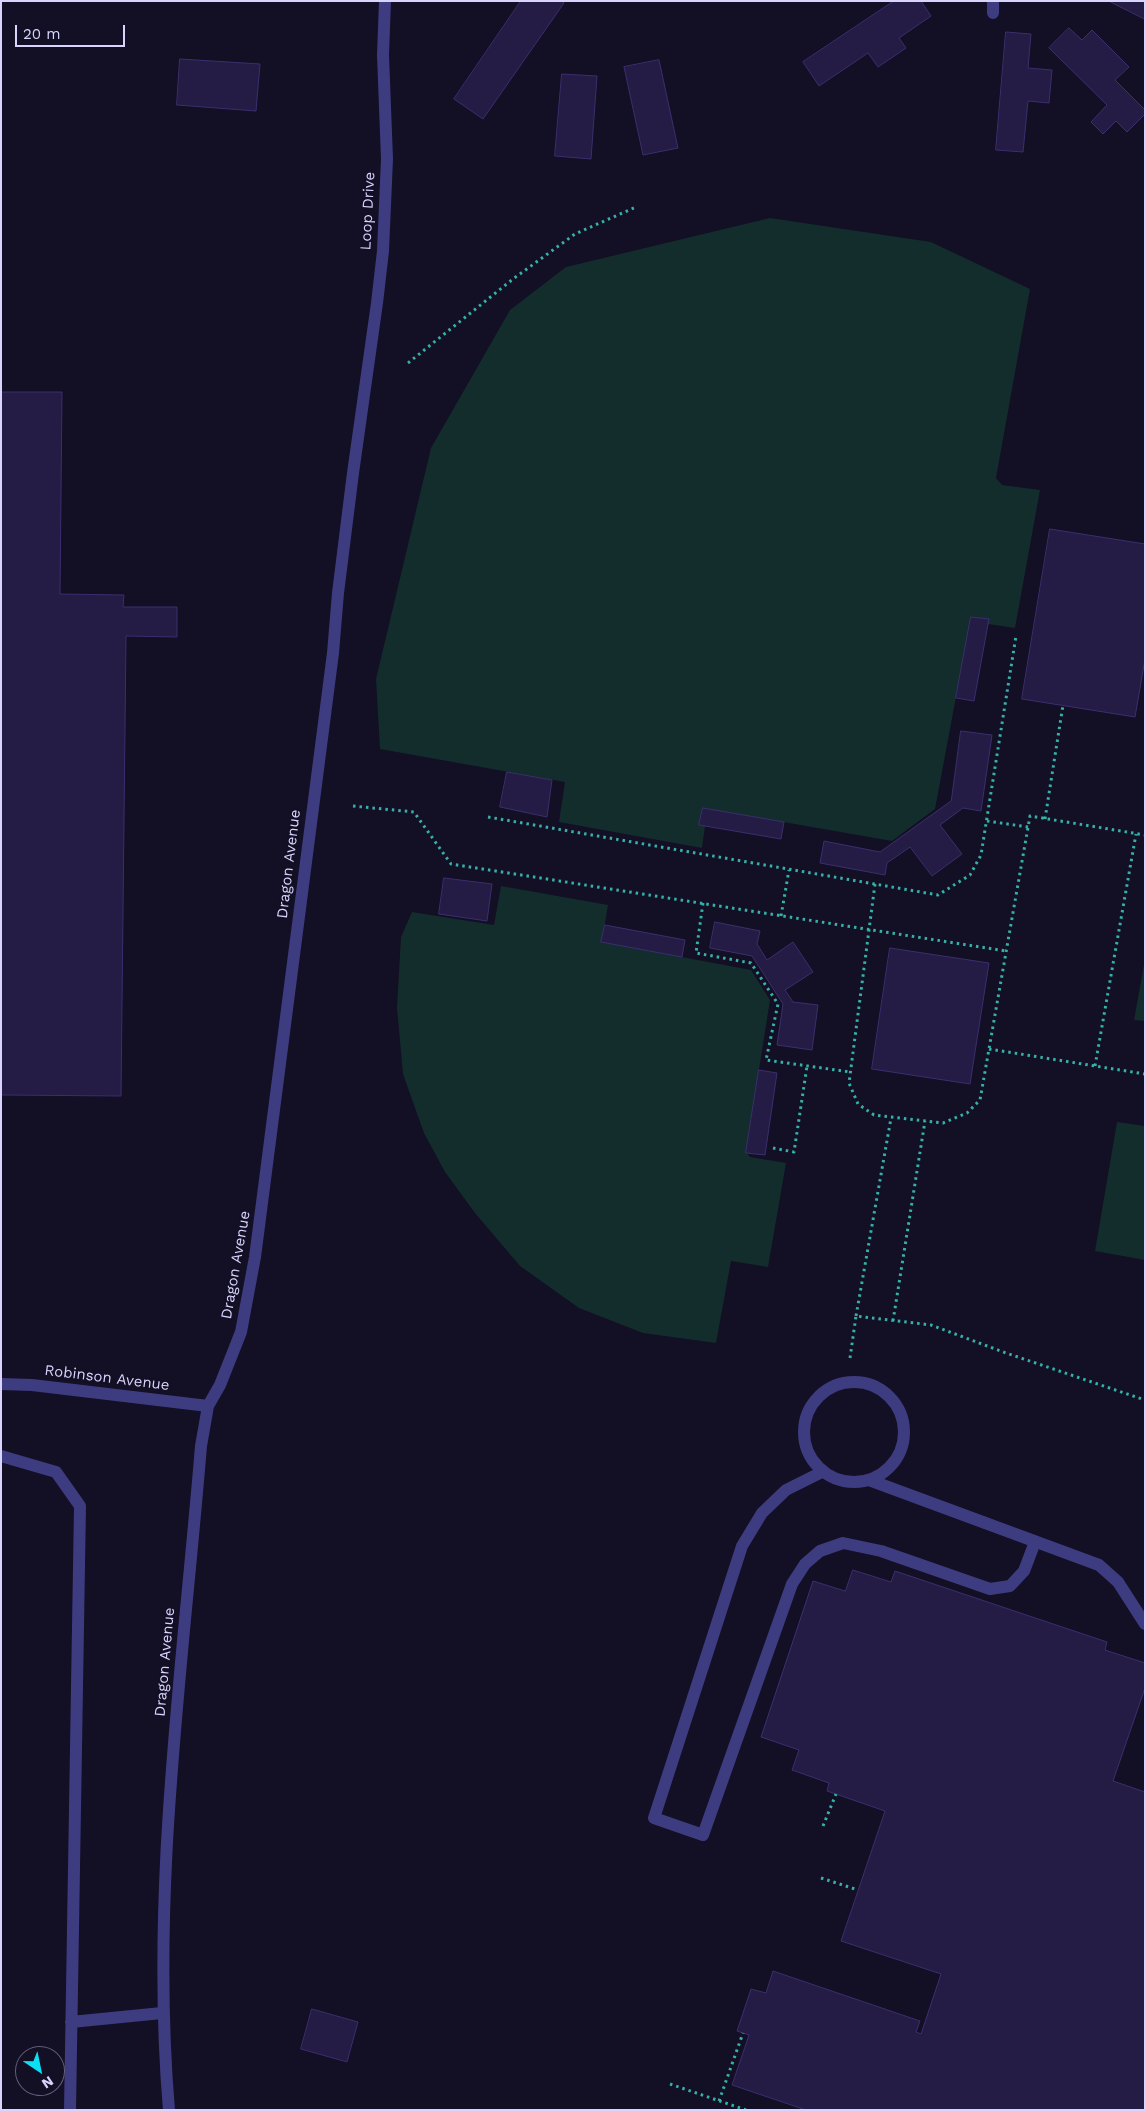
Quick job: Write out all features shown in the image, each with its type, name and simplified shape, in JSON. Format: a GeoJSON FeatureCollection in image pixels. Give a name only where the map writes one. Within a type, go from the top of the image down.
{"type":"FeatureCollection","features":[{"type":"Feature","properties":{"kind":"street","name":"Loop Drive"},"geometry":{"type":"LineString","coordinates":[[360,422],[377,303],[386,203],[387,159],[383,55],[384,1]]}},
{"type":"Feature","properties":{"kind":"street","name":"Dragon Avenue"},"geometry":{"type":"LineString","coordinates":[[169,2110],[162,2013],[170,1788],[201,1446],[208,1406],[220,1385],[241,1332],[255,1257],[333,653],[338,593],[360,422]]}},
{"type":"Feature","properties":{"kind":"street"},"geometry":{"type":"LineString","coordinates":[[857,1381],[874,1386],[889,1395],[899,1409],[904,1426],[903,1443],[896,1459],[884,1473],[868,1480],[853,1483],[836,1480],[822,1472],[812,1460],[805,1446],[802,1430],[806,1414],[814,1400],[826,1389],[841,1382],[857,1381]]}},
{"type":"Feature","properties":{"kind":"street","name":"Robinson Avenue"},"geometry":{"type":"LineString","coordinates":[[1,1384],[32,1385],[208,1406]]}},
{"type":"Feature","properties":{"kind":"street"},"geometry":{"type":"LineString","coordinates":[[1,1456],[56,1472],[80,1506],[70,2110]]}},
{"type":"Feature","properties":{"kind":"street"},"geometry":{"type":"LineString","coordinates":[[822,1472],[786,1490],[762,1513],[742,1546],[654,1818],[703,1835],[792,1584],[805,1564],[820,1551],[843,1543],[881,1551],[990,1589],[1010,1586],[1024,1571],[1035,1542]]}},
{"type":"Feature","properties":{"kind":"street"},"geometry":{"type":"LineString","coordinates":[[868,1480],[1099,1565],[1118,1582],[1145,1624]]}},
{"type":"Feature","properties":{"kind":"street"},"geometry":{"type":"LineString","coordinates":[[71,2022],[162,2013]]}},
{"type":"Feature","properties":{"kind":"path"},"geometry":{"type":"LineString","coordinates":[[408,363],[505,285],[576,234],[636,207]]}},
{"type":"Feature","properties":{"kind":"path"},"geometry":{"type":"LineString","coordinates":[[488,817],[938,895],[970,875],[981,855],[1016,636]]}},
{"type":"Feature","properties":{"kind":"path"},"geometry":{"type":"LineString","coordinates":[[1045,818],[1063,705]]}},
{"type":"Feature","properties":{"kind":"path"},"geometry":{"type":"LineString","coordinates":[[353,806],[414,812],[451,864],[1006,951]]}},
{"type":"Feature","properties":{"kind":"path"},"geometry":{"type":"LineString","coordinates":[[875,884],[849,1083],[858,1104],[874,1115],[943,1123],[967,1113],[980,1100],[1030,816],[1145,835]]}},
{"type":"Feature","properties":{"kind":"path"},"geometry":{"type":"LineString","coordinates":[[987,821],[1028,827]]}},
{"type":"Feature","properties":{"kind":"path"},"geometry":{"type":"LineString","coordinates":[[1094,1066],[1136,834]]}},
{"type":"Feature","properties":{"kind":"path"},"geometry":{"type":"LineString","coordinates":[[781,916],[789,870]]}},
{"type":"Feature","properties":{"kind":"path"},"geometry":{"type":"LineString","coordinates":[[703,904],[696,953],[751,963],[778,1004],[766,1060],[850,1072]]}},
{"type":"Feature","properties":{"kind":"path"},"geometry":{"type":"LineString","coordinates":[[989,1049],[1145,1074]]}},
{"type":"Feature","properties":{"kind":"path"},"geometry":{"type":"LineString","coordinates":[[773,1148],[794,1152],[807,1066]]}},
{"type":"Feature","properties":{"kind":"path"},"geometry":{"type":"LineString","coordinates":[[850,1358],[891,1117]]}},
{"type":"Feature","properties":{"kind":"path"},"geometry":{"type":"LineString","coordinates":[[893,1321],[925,1121]]}},
{"type":"Feature","properties":{"kind":"path"},"geometry":{"type":"LineString","coordinates":[[856,1316],[931,1325],[1006,1353],[1145,1400]]}},
{"type":"Feature","properties":{"kind":"path"},"geometry":{"type":"LineString","coordinates":[[823,1826],[836,1794]]}},
{"type":"Feature","properties":{"kind":"path"},"geometry":{"type":"LineString","coordinates":[[820,1878],[854,1889]]}},
{"type":"Feature","properties":{"kind":"path"},"geometry":{"type":"LineString","coordinates":[[719,2101],[743,2033]]}},
{"type":"Feature","properties":{"kind":"path"},"geometry":{"type":"LineString","coordinates":[[670,2084],[746,2110]]}},
{"type":"Feature","properties":{"kind":"green space"},"geometry":{"type":"Polygon","coordinates":[[[770,218],[931,242],[1030,289],[996,478],[1002,485],[1040,490],[1015,628],[988,624],[988,619],[971,617],[935,809],[892,841],[703,808],[699,825],[705,826],[702,848],[559,822],[565,782],[380,749],[376,679],[431,448],[510,310],[566,267],[770,218]]]}},
{"type":"Feature","properties":{"kind":"green space"},"geometry":{"type":"Polygon","coordinates":[[[501,886],[608,905],[602,942],[751,970],[770,1000],[746,1152],[750,1157],[786,1163],[768,1267],[731,1261],[716,1343],[643,1333],[579,1308],[520,1266],[475,1213],[445,1172],[424,1133],[403,1074],[397,1008],[401,937],[412,912],[494,925],[501,886]]]}},
{"type":"Feature","properties":{"kind":"green space"},"geometry":{"type":"Polygon","coordinates":[[[1145,959],[1145,1021],[1134,1020],[1145,959]]]}},
{"type":"Feature","properties":{"kind":"green space"},"geometry":{"type":"Polygon","coordinates":[[[1117,1122],[1145,1126],[1145,1260],[1095,1251],[1117,1122]]]}},
{"type":"Feature","properties":{"kind":"building"},"geometry":{"type":"Polygon","coordinates":[[[521,1],[561,1],[564,3],[483,119],[454,99],[521,1]]]}},
{"type":"Feature","properties":{"kind":"building"},"geometry":{"type":"Polygon","coordinates":[[[894,1],[921,1],[931,16],[899,38],[906,48],[878,67],[868,53],[819,86],[803,62],[894,1]]]}},
{"type":"Feature","properties":{"kind":"building"},"geometry":{"type":"Polygon","coordinates":[[[1109,1],[1145,1],[1145,19],[1109,1]]]}},
{"type":"Feature","properties":{"kind":"building"},"geometry":{"type":"Polygon","coordinates":[[[1069,28],[1082,40],[1092,30],[1129,67],[1115,80],[1145,110],[1145,114],[1127,132],[1116,121],[1103,134],[1091,122],[1107,105],[1049,48],[1069,28]]]}},
{"type":"Feature","properties":{"kind":"building"},"geometry":{"type":"Polygon","coordinates":[[[1006,32],[1031,34],[1028,68],[1052,70],[1049,103],[1028,101],[1023,152],[996,150],[1006,32]]]}},
{"type":"Feature","properties":{"kind":"building"},"geometry":{"type":"Polygon","coordinates":[[[180,59],[260,64],[256,111],[177,105],[180,59]]]}},
{"type":"Feature","properties":{"kind":"building"},"geometry":{"type":"Polygon","coordinates":[[[659,60],[678,148],[643,155],[624,67],[659,60]]]}},
{"type":"Feature","properties":{"kind":"building"},"geometry":{"type":"Polygon","coordinates":[[[562,74],[597,76],[591,159],[555,156],[562,74]]]}},
{"type":"Feature","properties":{"kind":"building"},"geometry":{"type":"Polygon","coordinates":[[[1,392],[62,392],[60,594],[124,595],[123,607],[177,607],[177,637],[126,636],[121,1096],[1,1095],[1,392]]]}},
{"type":"Feature","properties":{"kind":"building"},"geometry":{"type":"Polygon","coordinates":[[[1050,529],[1145,544],[1145,659],[1135,717],[1022,699],[1050,529]]]}},
{"type":"Feature","properties":{"kind":"building"},"geometry":{"type":"Polygon","coordinates":[[[971,617],[989,619],[974,701],[956,698],[971,617]]]}},
{"type":"Feature","properties":{"kind":"building"},"geometry":{"type":"Polygon","coordinates":[[[961,731],[992,735],[981,811],[963,808],[940,825],[962,854],[932,876],[910,847],[887,863],[885,875],[820,863],[824,841],[880,852],[951,801],[961,731]]]}},
{"type":"Feature","properties":{"kind":"building"},"geometry":{"type":"Polygon","coordinates":[[[507,772],[552,780],[547,817],[500,807],[507,772]]]}},
{"type":"Feature","properties":{"kind":"building"},"geometry":{"type":"Polygon","coordinates":[[[703,808],[784,822],[781,839],[699,825],[703,808]]]}},
{"type":"Feature","properties":{"kind":"building"},"geometry":{"type":"Polygon","coordinates":[[[444,878],[492,884],[487,921],[439,914],[444,878]]]}},
{"type":"Feature","properties":{"kind":"building"},"geometry":{"type":"Polygon","coordinates":[[[715,922],[760,931],[757,944],[767,960],[793,942],[813,972],[785,990],[793,1002],[818,1005],[812,1050],[777,1045],[783,1004],[752,956],[710,948],[715,922]]]}},
{"type":"Feature","properties":{"kind":"building"},"geometry":{"type":"Polygon","coordinates":[[[605,925],[685,940],[682,957],[601,942],[605,925]]]}},
{"type":"Feature","properties":{"kind":"building"},"geometry":{"type":"Polygon","coordinates":[[[890,948],[989,963],[970,1084],[872,1069],[890,948]]]}},
{"type":"Feature","properties":{"kind":"building"},"geometry":{"type":"Polygon","coordinates":[[[759,1070],[777,1073],[765,1155],[746,1153],[759,1070]]]}},
{"type":"Feature","properties":{"kind":"building"},"geometry":{"type":"Polygon","coordinates":[[[853,1570],[891,1582],[895,1571],[1107,1642],[1105,1650],[1145,1663],[1145,1688],[1113,1781],[1145,1792],[1145,2110],[806,2110],[732,2085],[749,2035],[737,2031],[751,1989],[766,1993],[773,1971],[920,2021],[916,2032],[921,2034],[941,1974],[841,1941],[885,1811],[827,1791],[829,1783],[792,1770],[799,1750],[761,1737],[813,1581],[845,1591],[853,1570]]]}},
{"type":"Feature","properties":{"kind":"building"},"geometry":{"type":"Polygon","coordinates":[[[312,2009],[358,2022],[347,2062],[301,2049],[312,2009]]]}}]}
